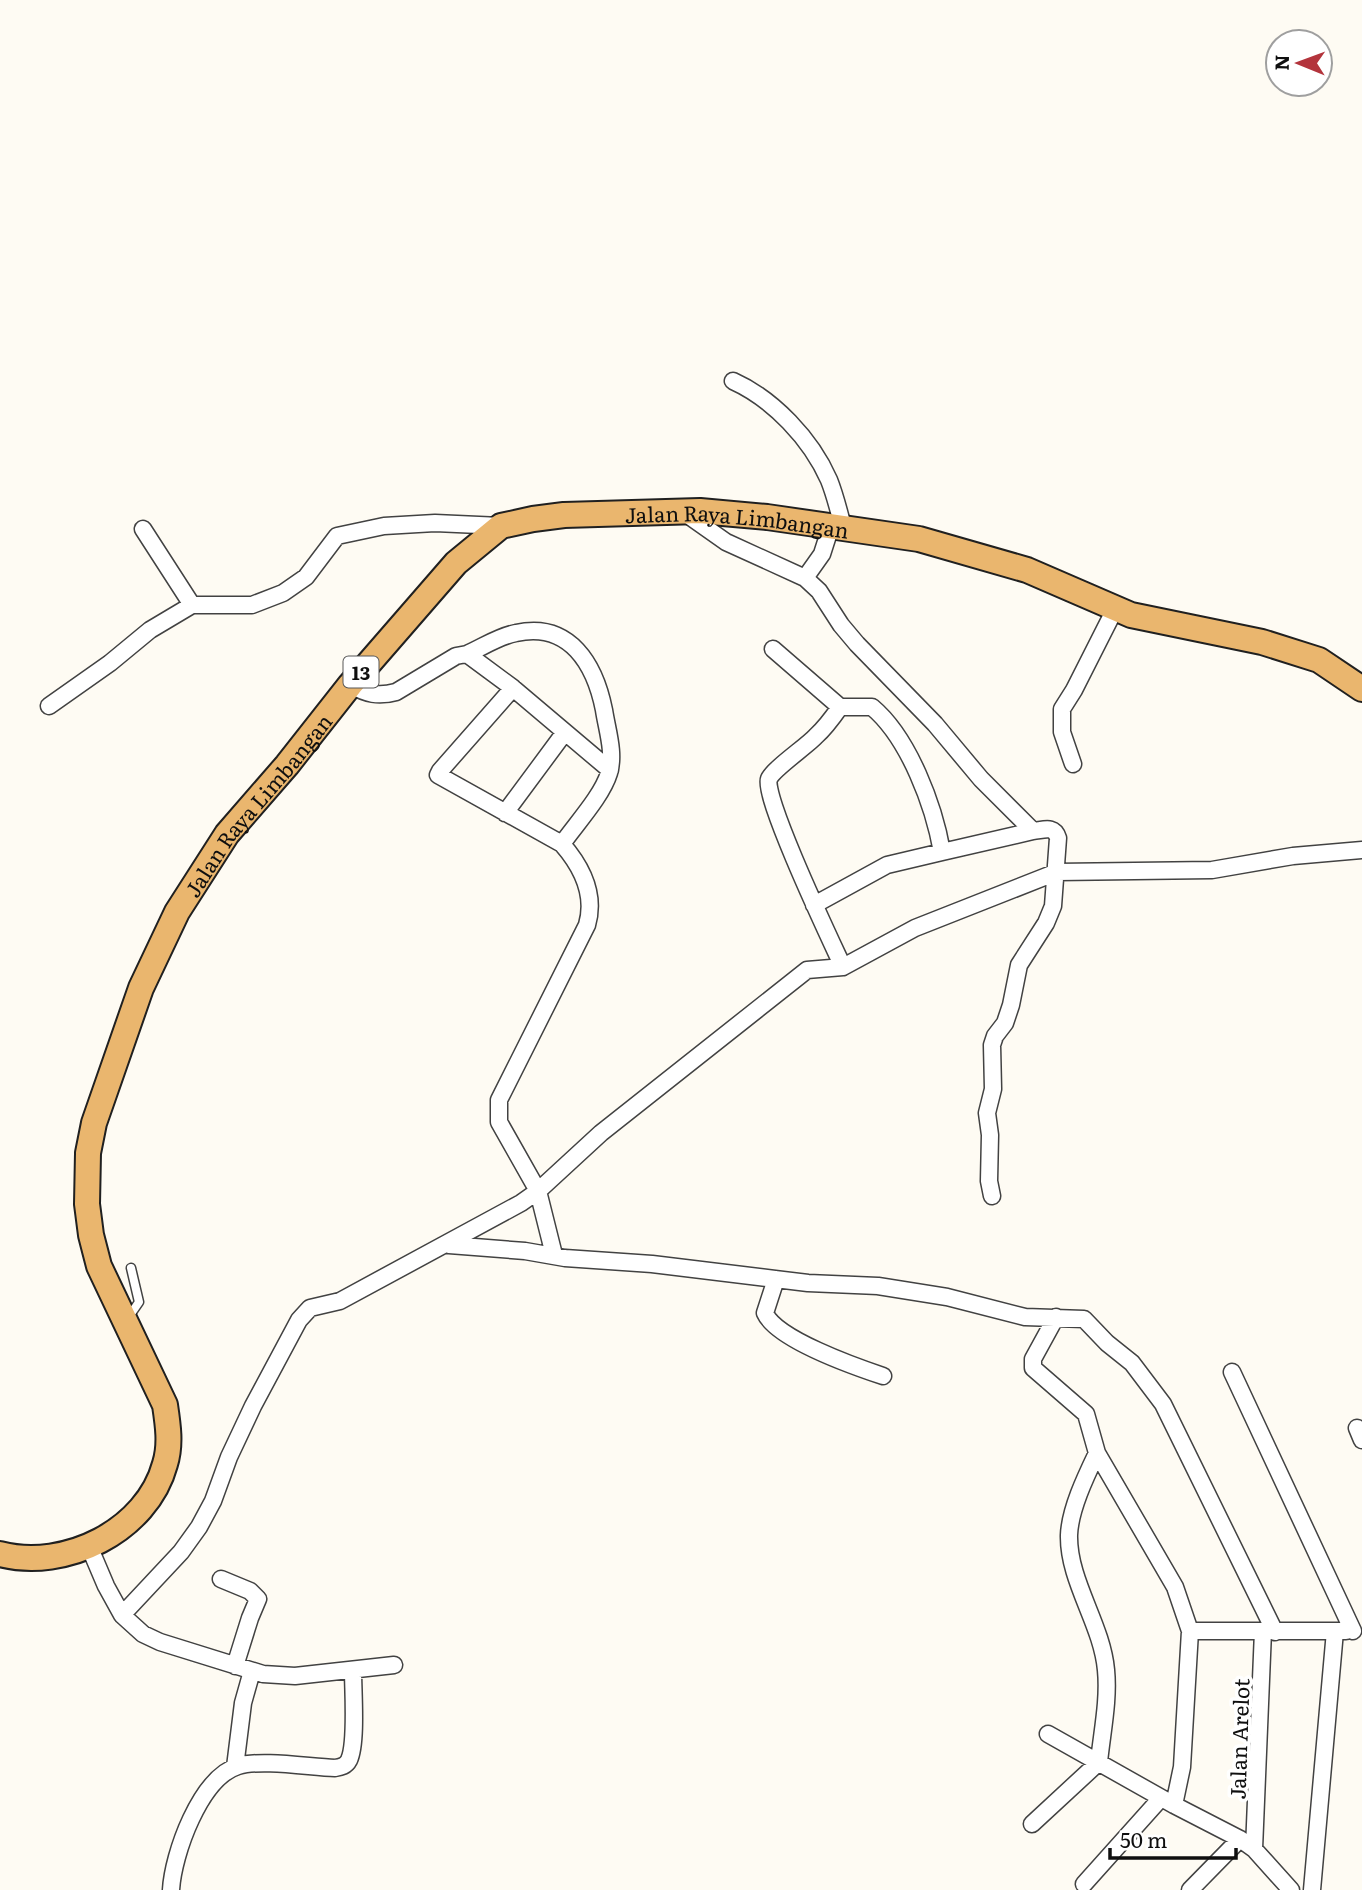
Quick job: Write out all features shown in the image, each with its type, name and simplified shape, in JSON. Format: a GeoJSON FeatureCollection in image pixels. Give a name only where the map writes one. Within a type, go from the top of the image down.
{"type":"FeatureCollection","features":[{"type":"Feature","properties":{"kind":"highway","name":"Jalan Raya Limbangan"},"geometry":{"type":"LineString","coordinates":[[0,1553],[49,1557],[74,1552],[111,1533],[140,1511],[159,1482],[169,1446],[169,1427],[164,1405],[99,1266],[91,1235],[86,1179],[94,1123],[141,988],[177,912],[227,834],[287,765],[350,685],[456,563],[501,527],[564,515],[682,511],[767,517],[919,538],[1027,570],[1131,615],[1208,629],[1308,656],[1319,660],[1362,689]]}},
{"type":"Feature","properties":{"kind":"street"},"geometry":{"type":"LineString","coordinates":[[733,381],[759,394],[808,444],[830,482],[837,526],[805,578]]}},
{"type":"Feature","properties":{"kind":"street"},"geometry":{"type":"LineString","coordinates":[[682,511],[726,542],[805,578],[819,591],[857,644],[935,724],[981,779],[1033,831]]}},
{"type":"Feature","properties":{"kind":"street"},"geometry":{"type":"LineString","coordinates":[[49,706],[119,656],[150,630],[192,605],[252,605],[283,593],[306,577],[337,537],[364,529],[435,523],[501,527]]}},
{"type":"Feature","properties":{"kind":"street"},"geometry":{"type":"LineString","coordinates":[[143,529],[192,605]]}},
{"type":"Feature","properties":{"kind":"street"},"geometry":{"type":"LineString","coordinates":[[1073,764],[1062,732],[1062,709],[1115,609]]}},
{"type":"Feature","properties":{"kind":"street"},"geometry":{"type":"LineString","coordinates":[[350,685],[366,693],[386,695],[396,692],[456,656],[467,654],[513,633],[550,633],[568,642],[583,655],[593,672],[611,751],[610,770],[604,786],[562,844]]}},
{"type":"Feature","properties":{"kind":"street"},"geometry":{"type":"LineString","coordinates":[[773,649],[840,707],[872,707],[882,715],[915,769],[937,825],[942,852]]}},
{"type":"Feature","properties":{"kind":"street"},"geometry":{"type":"LineString","coordinates":[[467,654],[513,688],[610,770]]}},
{"type":"Feature","properties":{"kind":"street"},"geometry":{"type":"LineString","coordinates":[[513,688],[438,774],[562,844],[576,860],[585,878],[589,917],[499,1100],[498,1111],[499,1122],[538,1191],[554,1255]]}},
{"type":"Feature","properties":{"kind":"street"},"geometry":{"type":"LineString","coordinates":[[840,707],[816,737],[768,780],[777,815],[843,967]]}},
{"type":"Feature","properties":{"kind":"street"},"geometry":{"type":"LineString","coordinates":[[505,813],[565,733]]}},
{"type":"Feature","properties":{"kind":"street"},"geometry":{"type":"LineString","coordinates":[[814,905],[887,865],[1033,831],[1050,829],[1058,835],[1053,906],[1046,923],[1019,965],[1005,1023],[992,1045],[993,1089],[987,1113],[992,1196]]}},
{"type":"Feature","properties":{"kind":"street"},"geometry":{"type":"LineString","coordinates":[[122,1615],[181,1552],[199,1527],[213,1501],[229,1457],[253,1406],[299,1320],[310,1308],[340,1301],[521,1203],[538,1191],[601,1133],[807,970],[843,967],[915,928],[1057,872],[1212,870],[1293,856],[1362,850]]}},
{"type":"Feature","properties":{"kind":"street"},"geometry":{"type":"LineString","coordinates":[[447,1245],[565,1258],[665,1265],[808,1283],[878,1286],[947,1297],[1025,1317],[1080,1318],[1088,1321],[1107,1343],[1132,1363],[1163,1404],[1269,1632]]}},
{"type":"Feature","properties":{"kind":"street"},"geometry":{"type":"LineString","coordinates":[[776,1279],[766,1317],[783,1331],[838,1361],[883,1376]]}},
{"type":"Feature","properties":{"kind":"street"},"geometry":{"type":"LineString","coordinates":[[1056,1317],[1033,1359],[1033,1368],[1083,1410],[1097,1453],[1175,1587],[1190,1631],[1182,1767],[1168,1802],[1084,1884]]}},
{"type":"Feature","properties":{"kind":"street"},"geometry":{"type":"LineString","coordinates":[[1190,1631],[1357,1630],[1231,1372]]}},
{"type":"Feature","properties":{"kind":"street"},"geometry":{"type":"LineString","coordinates":[[1032,1825],[1099,1762],[1106,1669],[1094,1619],[1078,1577],[1069,1534],[1081,1488],[1097,1453]]}},
{"type":"Feature","properties":{"kind":"street"},"geometry":{"type":"LineString","coordinates":[[89,1546],[122,1615],[143,1634],[263,1674],[295,1676],[394,1665]]}},
{"type":"Feature","properties":{"kind":"street"},"geometry":{"type":"LineString","coordinates":[[221,1579],[250,1591],[258,1599],[235,1666]]}},
{"type":"Feature","properties":{"kind":"street"},"geometry":{"type":"LineString","coordinates":[[1312,1890],[1335,1631]]}},
{"type":"Feature","properties":{"kind":"street","name":"Jalan Arelot"},"geometry":{"type":"LineString","coordinates":[[1254,1849],[1269,1632]]}},
{"type":"Feature","properties":{"kind":"street"},"geometry":{"type":"LineString","coordinates":[[171,1890],[175,1858],[190,1820],[211,1786],[235,1767],[264,1764],[335,1768],[346,1765],[350,1759],[353,1726],[353,1670]]}},
{"type":"Feature","properties":{"kind":"street"},"geometry":{"type":"LineString","coordinates":[[235,1767],[243,1703],[252,1671]]}},
{"type":"Feature","properties":{"kind":"street"},"geometry":{"type":"LineString","coordinates":[[1048,1734],[1240,1839],[1254,1849],[1290,1890]]}},
{"type":"Feature","properties":{"kind":"street"},"geometry":{"type":"LineString","coordinates":[[1190,1890],[1240,1839]]}},
{"type":"Feature","properties":{"kind":"lane"},"geometry":{"type":"LineString","coordinates":[[124,1323],[139,1302],[131,1268]]}}]}
